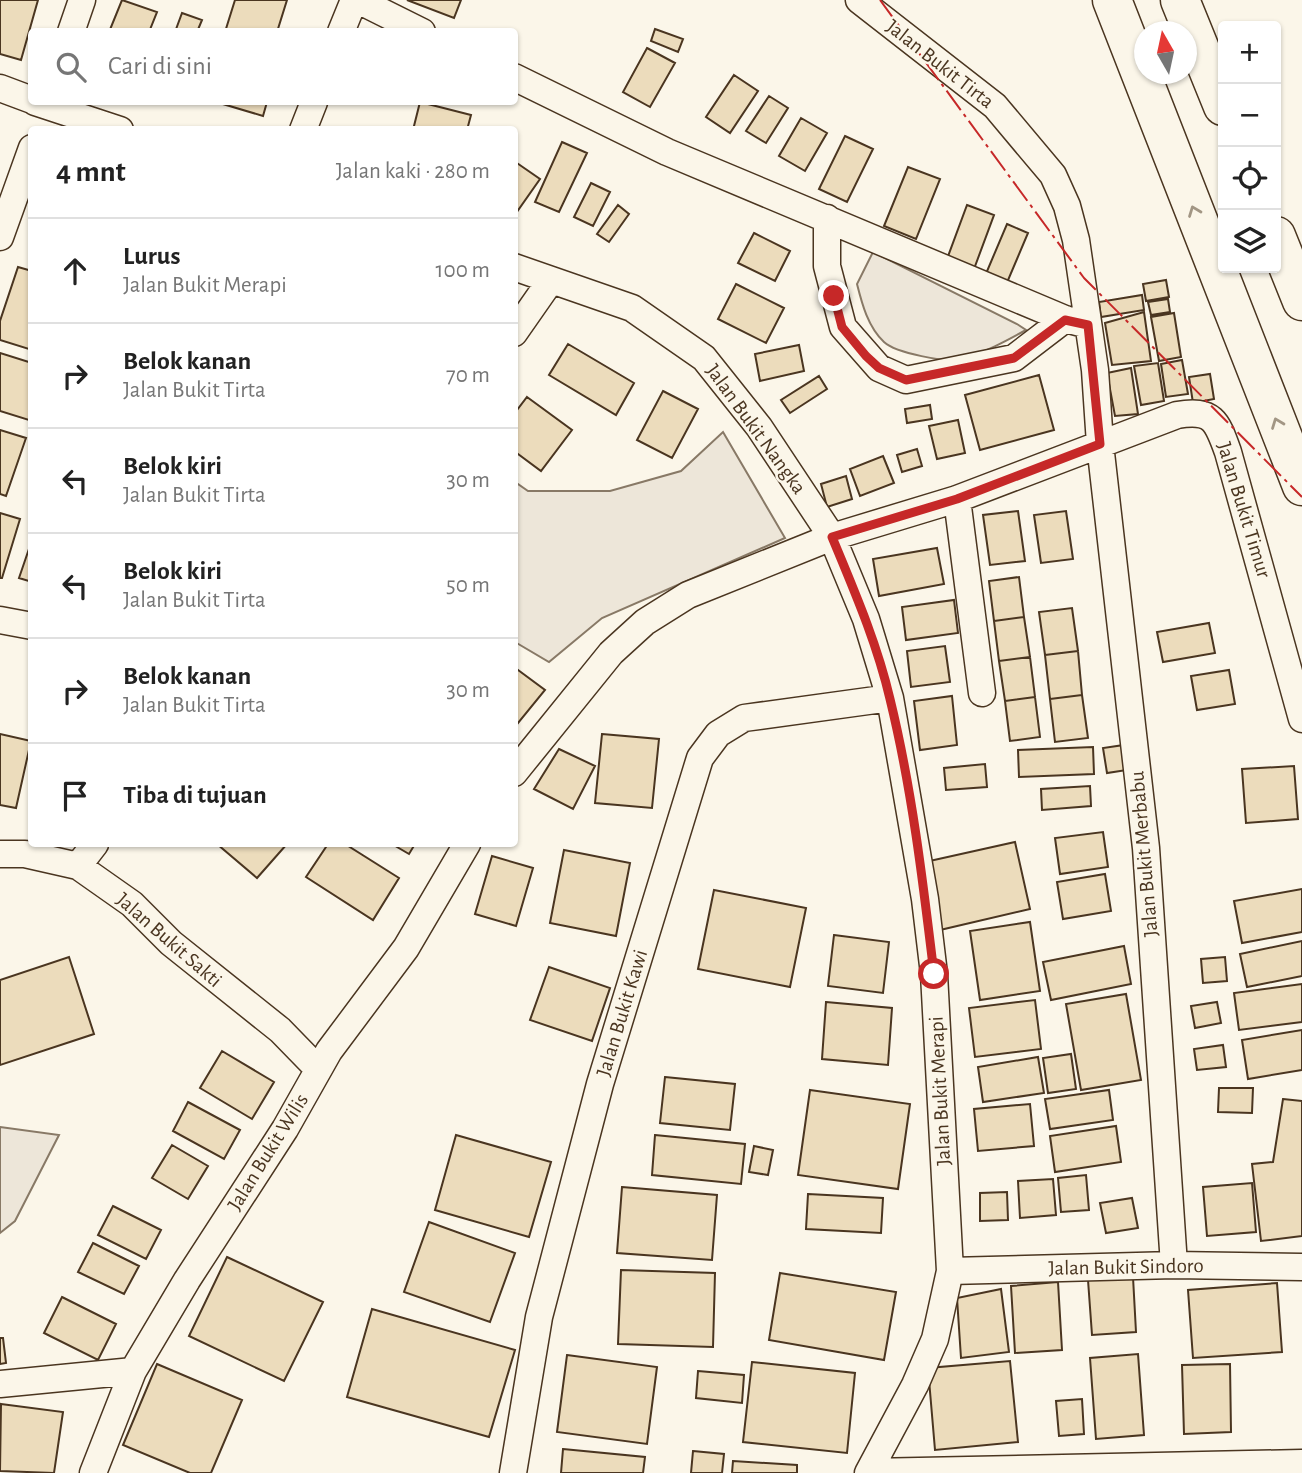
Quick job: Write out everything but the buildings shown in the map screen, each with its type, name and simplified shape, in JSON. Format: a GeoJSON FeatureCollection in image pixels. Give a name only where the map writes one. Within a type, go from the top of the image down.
{"type":"FeatureCollection","features":[{"type":"Feature","properties":{"kind":"highway"},"geometry":{"type":"LineString","coordinates":[[1112,0],[1302,486]]}},
{"type":"Feature","properties":{"kind":"highway"},"geometry":{"type":"LineString","coordinates":[[1180,0],[1218,94]]}},
{"type":"Feature","properties":{"kind":"highway"},"geometry":{"type":"LineString","coordinates":[[1281,248],[1302,301]]}},
{"type":"Feature","properties":{"kind":"street"},"geometry":{"type":"LineString","coordinates":[[72,28],[82,0]]}},
{"type":"Feature","properties":{"kind":"street"},"geometry":{"type":"LineString","coordinates":[[343,28],[356,0],[414,28]]}},
{"type":"Feature","properties":{"kind":"street","name":"Jalan Bukit Tirta"},"geometry":{"type":"LineString","coordinates":[[859,0],[995,106],[1053,175],[1067,206],[1076,240],[1077,322],[1100,444]]}},
{"type":"Feature","properties":{"kind":"street"},"geometry":{"type":"LineString","coordinates":[[518,79],[667,152],[1077,322]]}},
{"type":"Feature","properties":{"kind":"street"},"geometry":{"type":"LineString","coordinates":[[0,88],[28,102]]}},
{"type":"Feature","properties":{"kind":"street"},"geometry":{"type":"LineString","coordinates":[[305,126],[313,105]]}},
{"type":"Feature","properties":{"kind":"street"},"geometry":{"type":"LineString","coordinates":[[40,108],[105,126]]}},
{"type":"Feature","properties":{"kind":"street"},"geometry":{"type":"LineString","coordinates":[[0,237],[28,159]]}},
{"type":"Feature","properties":{"kind":"street"},"geometry":{"type":"LineString","coordinates":[[827,218],[827,266],[842,327],[879,368],[906,380],[1014,358],[1077,322]]}},
{"type":"Feature","properties":{"kind":"street","name":"Jalan Bukit Nangka"},"geometry":{"type":"LineString","coordinates":[[518,268],[632,308],[704,358],[759,427],[832,537]]}},
{"type":"Feature","properties":{"kind":"street"},"geometry":{"type":"LineString","coordinates":[[518,327],[551,280]]}},
{"type":"Feature","properties":{"kind":"street","name":"Jalan Bukit Timur"},"geometry":{"type":"LineString","coordinates":[[1100,444],[1185,414],[1209,416],[1218,424],[1258,553],[1302,719]]}},
{"type":"Feature","properties":{"kind":"street"},"geometry":{"type":"LineString","coordinates":[[518,769],[595,670],[645,622],[688,595],[832,537],[957,499],[1100,444]]}},
{"type":"Feature","properties":{"kind":"street","name":"Jalan Bukit Merbabu"},"geometry":{"type":"LineString","coordinates":[[1100,444],[1146,848],[1174,1265]]}},
{"type":"Feature","properties":{"kind":"street"},"geometry":{"type":"LineString","coordinates":[[957,499],[982,693]]}},
{"type":"Feature","properties":{"kind":"street","name":"Jalan Bukit Merapi"},"geometry":{"type":"LineString","coordinates":[[832,537],[866,619],[890,698],[913,818],[934,974],[950,1271],[935,1339],[915,1385],[868,1472]]}},
{"type":"Feature","properties":{"kind":"street"},"geometry":{"type":"LineString","coordinates":[[0,620],[28,625]]}},
{"type":"Feature","properties":{"kind":"street","name":"Jalan Bukit Kawi"},"geometry":{"type":"LineString","coordinates":[[513,1473],[540,1317],[600,1084],[700,758],[718,734],[744,718],[890,698]]}},
{"type":"Feature","properties":{"kind":"street"},"geometry":{"type":"LineString","coordinates":[[78,866],[92,847]]}},
{"type":"Feature","properties":{"kind":"street","name":"Jalan Bukit Wilis"},"geometry":{"type":"LineString","coordinates":[[93,1473],[133,1371],[187,1280],[285,1129],[318,1069],[406,948],[465,847]]}},
{"type":"Feature","properties":{"kind":"street","name":"Jalan Bukit Sakti"},"geometry":{"type":"LineString","coordinates":[[0,854],[25,854],[78,866],[132,904],[170,943],[280,1030],[318,1069]]}},
{"type":"Feature","properties":{"kind":"street","name":"Jalan Bukit Sindoro"},"geometry":{"type":"LineString","coordinates":[[950,1271],[1174,1265],[1302,1266]]}},
{"type":"Feature","properties":{"kind":"street"},"geometry":{"type":"LineString","coordinates":[[0,1384],[133,1371]]}},
{"type":"Feature","properties":{"kind":"street"},"geometry":{"type":"LineString","coordinates":[[868,1472],[1302,1464],[1301,1473]]}},
{"type":"Feature","properties":{"kind":"shaded area"},"geometry":{"type":"Polygon","coordinates":[[[873,252],[1026,330],[987,350],[955,360],[933,358],[890,346],[878,336],[870,322],[857,284],[873,252]]]}},
{"type":"Feature","properties":{"kind":"shaded area"},"geometry":{"type":"Polygon","coordinates":[[[723,432],[785,538],[602,618],[549,662],[518,644],[518,484],[528,491],[610,491],[681,471],[723,432]]]}},
{"type":"Feature","properties":{"kind":"shaded area"},"geometry":{"type":"Polygon","coordinates":[[[0,1127],[59,1135],[15,1221],[0,1233],[0,1127]]]}},
{"type":"Feature","properties":{"kind":"power"},"geometry":{"type":"LineString","coordinates":[[880,0],[1084,278],[1302,497]]}},
{"type":"Feature","properties":{"kind":"route"},"geometry":{"type":"LineString","coordinates":[[834,296],[842,327],[866,356],[879,368],[906,380],[1014,358],[1065,320],[1088,325],[1095,370],[1100,444],[957,499],[832,537],[866,619],[890,698],[913,818],[934,974]]}}]}
